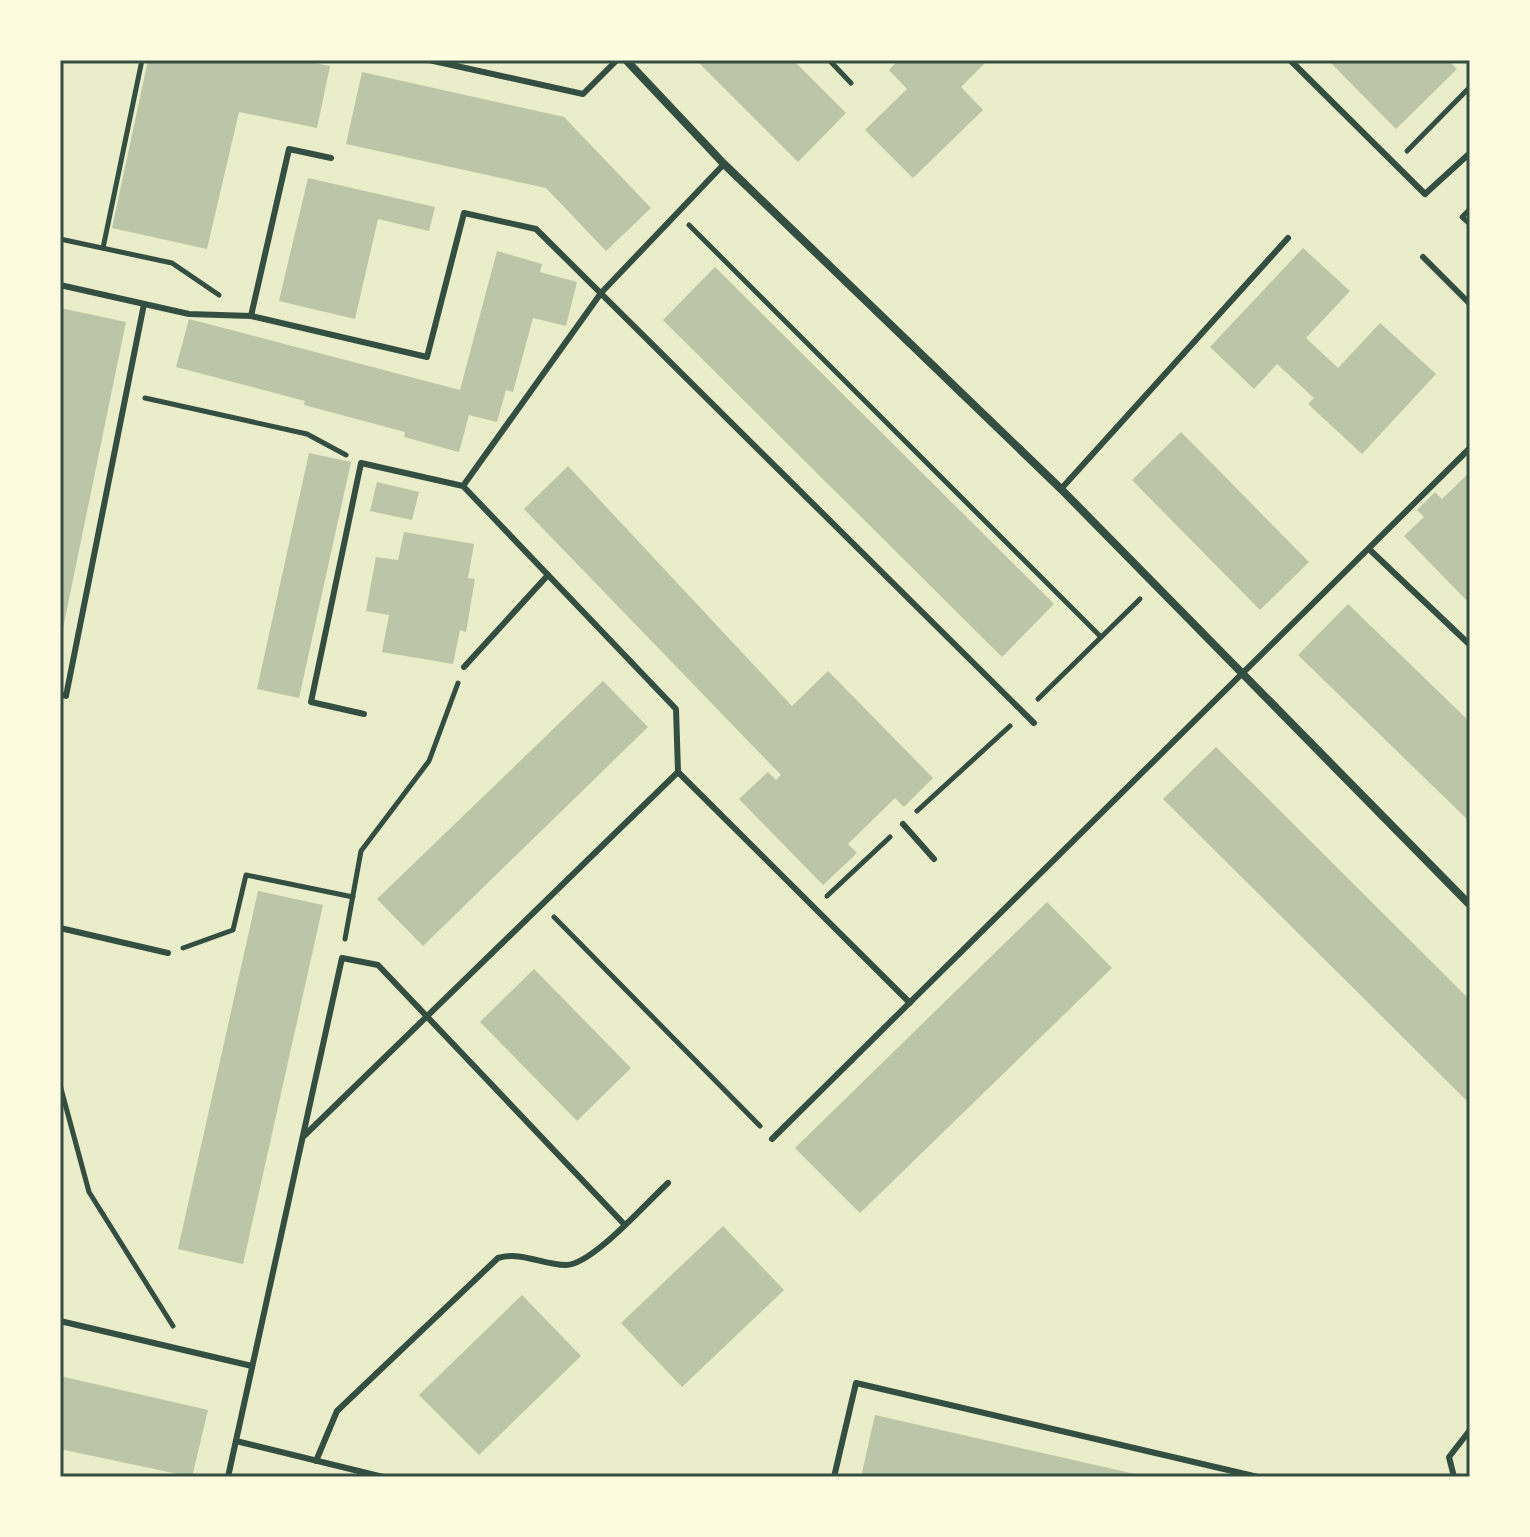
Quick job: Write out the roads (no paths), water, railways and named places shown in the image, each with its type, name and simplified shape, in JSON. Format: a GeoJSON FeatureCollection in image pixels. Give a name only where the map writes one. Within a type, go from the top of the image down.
{"type":"FeatureCollection","features":[{"type":"Feature","properties":{"kind":"street"},"geometry":{"type":"LineString","coordinates":[[626,60],[724,164],[1061,489],[1470,905]]}},
{"type":"Feature","properties":{"kind":"lane"},"geometry":{"type":"LineString","coordinates":[[429,60],[583,94],[617,60]]}},
{"type":"Feature","properties":{"kind":"lane"},"geometry":{"type":"LineString","coordinates":[[1290,60],[1425,194],[1470,153]]}},
{"type":"Feature","properties":{"kind":"lane"},"geometry":{"type":"LineString","coordinates":[[251,316],[289,149],[331,158]]}},
{"type":"Feature","properties":{"kind":"lane"},"geometry":{"type":"LineString","coordinates":[[463,486],[601,293],[724,164]]}},
{"type":"Feature","properties":{"kind":"lane"},"geometry":{"type":"LineString","coordinates":[[60,285],[189,314],[251,316],[427,357],[464,213],[536,229],[1034,723]]}},
{"type":"Feature","properties":{"kind":"lane"},"geometry":{"type":"LineString","coordinates":[[1061,489],[1288,238]]}},
{"type":"Feature","properties":{"kind":"lane"},"geometry":{"type":"LineString","coordinates":[[1423,257],[1470,304]]}},
{"type":"Feature","properties":{"kind":"lane"},"geometry":{"type":"LineString","coordinates":[[60,694],[66,696],[144,304]]}},
{"type":"Feature","properties":{"kind":"lane"},"geometry":{"type":"LineString","coordinates":[[772,1139],[1470,448]]}},
{"type":"Feature","properties":{"kind":"lane"},"geometry":{"type":"LineString","coordinates":[[364,714],[311,702],[361,463],[463,486],[676,709],[678,772],[910,1003]]}},
{"type":"Feature","properties":{"kind":"lane"},"geometry":{"type":"LineString","coordinates":[[1369,549],[1470,645]]}},
{"type":"Feature","properties":{"kind":"lane"},"geometry":{"type":"LineString","coordinates":[[464,667],[548,575]]}},
{"type":"Feature","properties":{"kind":"lane"},"geometry":{"type":"LineString","coordinates":[[303,1136],[678,772]]}},
{"type":"Feature","properties":{"kind":"lane"},"geometry":{"type":"LineString","coordinates":[[903,824],[934,859]]}},
{"type":"Feature","properties":{"kind":"lane"},"geometry":{"type":"LineString","coordinates":[[60,928],[168,953]]}},
{"type":"Feature","properties":{"kind":"lane"},"geometry":{"type":"LineString","coordinates":[[228,1477],[342,958],[378,965],[624,1224]]}},
{"type":"Feature","properties":{"kind":"lane"},"geometry":{"type":"LineString","coordinates":[[316,1461],[337,1411],[498,1258],[521,1255],[574,1264],[584,1261],[668,1183]]}},
{"type":"Feature","properties":{"kind":"lane"},"geometry":{"type":"LineString","coordinates":[[60,1321],[252,1366]]}},
{"type":"Feature","properties":{"kind":"lane"},"geometry":{"type":"LineString","coordinates":[[834,1477],[856,1383],[1258,1477]]}},
{"type":"Feature","properties":{"kind":"lane"},"geometry":{"type":"LineString","coordinates":[[1454,1477],[1449,1457],[1470,1430]]}},
{"type":"Feature","properties":{"kind":"lane"},"geometry":{"type":"LineString","coordinates":[[236,1441],[383,1477]]}}]}
